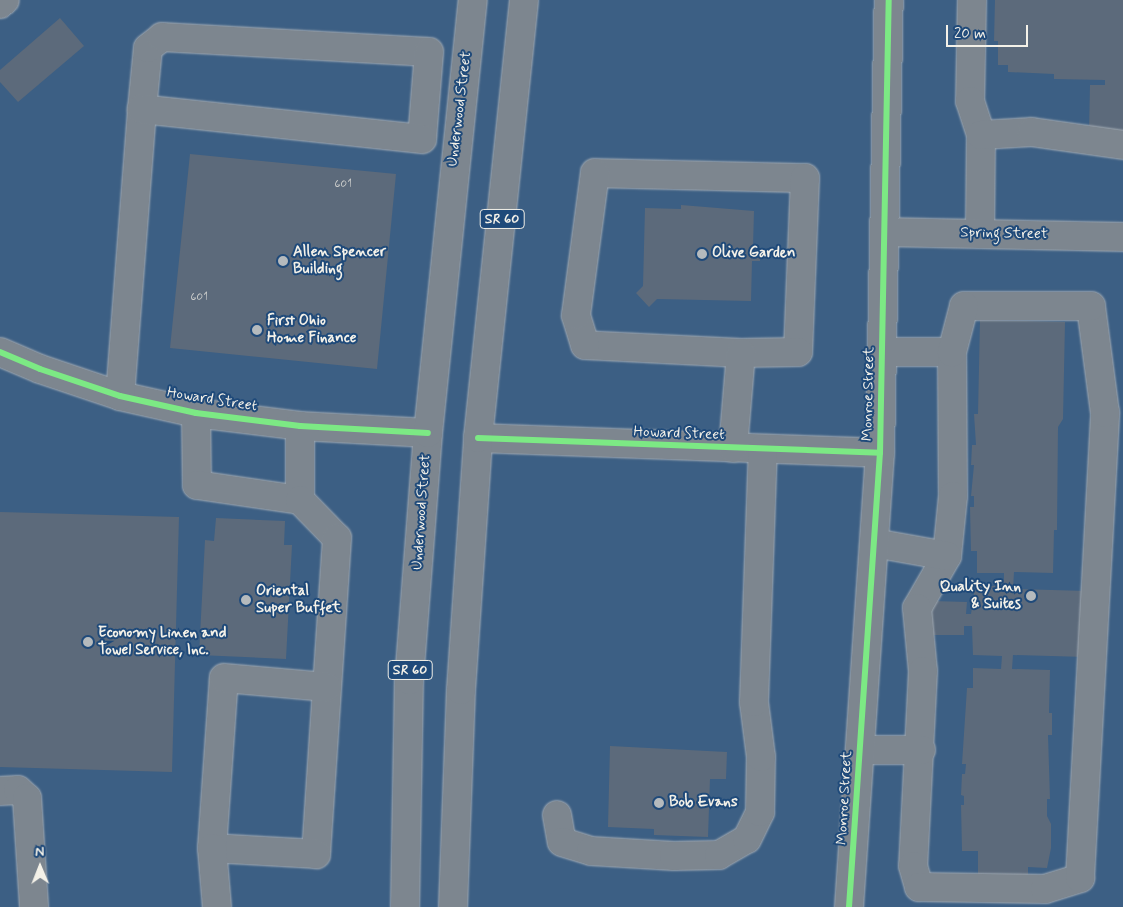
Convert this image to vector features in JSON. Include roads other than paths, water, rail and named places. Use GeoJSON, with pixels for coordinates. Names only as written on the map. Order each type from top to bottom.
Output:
{"type":"FeatureCollection","features":[{"type":"Feature","properties":{"kind":"street"},"geometry":{"type":"LineString","coordinates":[[0,4],[5,0]]}},
{"type":"Feature","properties":{"kind":"street","name":"Underwood Street"},"geometry":{"type":"LineString","coordinates":[[405,907],[409,680],[428,433],[473,0]]}},
{"type":"Feature","properties":{"kind":"street","name":"SR 60"},"geometry":{"type":"LineString","coordinates":[[453,907],[461,690],[478,438],[524,0]]}},
{"type":"Feature","properties":{"kind":"street","name":"Monroe Street"},"geometry":{"type":"LineString","coordinates":[[849,907],[880,453],[889,0]]}},
{"type":"Feature","properties":{"kind":"street"},"geometry":{"type":"LineString","coordinates":[[972,0],[970,101],[981,135],[980,234]]}},
{"type":"Feature","properties":{"kind":"street"},"geometry":{"type":"LineString","coordinates":[[120,396],[142,109],[148,48],[162,37],[429,52],[422,139],[142,109]]}},
{"type":"Feature","properties":{"kind":"street"},"geometry":{"type":"LineString","coordinates":[[981,135],[1032,132],[1123,145]]}},
{"type":"Feature","properties":{"kind":"street"},"geometry":{"type":"LineString","coordinates":[[595,173],[805,178],[798,352],[741,353],[585,345],[576,315],[595,173]]}},
{"type":"Feature","properties":{"kind":"street","name":"Spring Street"},"geometry":{"type":"LineString","coordinates":[[885,232],[1123,237]]}},
{"type":"Feature","properties":{"kind":"street"},"geometry":{"type":"LineString","coordinates":[[964,306],[1091,306],[1105,413],[1080,878],[1046,889],[920,887],[914,866],[921,750],[923,671],[917,608],[947,556],[953,496],[952,352],[964,306]]}},
{"type":"Feature","properties":{"kind":"street","name":"Howard Street"},"geometry":{"type":"LineString","coordinates":[[0,352],[40,370],[120,396],[196,413],[300,426],[428,433]]}},
{"type":"Feature","properties":{"kind":"street"},"geometry":{"type":"LineString","coordinates":[[882,352],[952,352]]}},
{"type":"Feature","properties":{"kind":"street"},"geometry":{"type":"LineString","coordinates":[[733,448],[741,353]]}},
{"type":"Feature","properties":{"kind":"street"},"geometry":{"type":"LineString","coordinates":[[196,413],[197,485],[300,500],[337,538],[316,854],[212,848]]}},
{"type":"Feature","properties":{"kind":"street"},"geometry":{"type":"LineString","coordinates":[[300,426],[300,500]]}},
{"type":"Feature","properties":{"kind":"street","name":"Howard Street"},"geometry":{"type":"LineString","coordinates":[[478,438],[880,453]]}},
{"type":"Feature","properties":{"kind":"street"},"geometry":{"type":"LineString","coordinates":[[557,815],[562,842],[591,851],[674,856],[719,855],[747,839],[760,812],[761,758],[754,702],[763,449]]}},
{"type":"Feature","properties":{"kind":"street"},"geometry":{"type":"LineString","coordinates":[[874,543],[947,556]]}},
{"type":"Feature","properties":{"kind":"street"},"geometry":{"type":"LineString","coordinates":[[217,907],[212,848],[224,678],[327,687]]}},
{"type":"Feature","properties":{"kind":"street"},"geometry":{"type":"LineString","coordinates":[[860,750],[921,750]]}},
{"type":"Feature","properties":{"kind":"street"},"geometry":{"type":"LineString","coordinates":[[0,791],[18,790],[27,798],[34,907]]}},
{"type":"Feature","properties":{"kind":"place","name":"Olive Garden"},"geometry":{"type":"Point","coordinates":[702,254]}},
{"type":"Feature","properties":{"kind":"place","name":"Allen Spencer Building"},"geometry":{"type":"Point","coordinates":[283,261]}},
{"type":"Feature","properties":{"kind":"place","name":"First Ohio Home Finance"},"geometry":{"type":"Point","coordinates":[257,330]}},
{"type":"Feature","properties":{"kind":"place","name":"Quality Inn & Suites"},"geometry":{"type":"Point","coordinates":[1031,596]}},
{"type":"Feature","properties":{"kind":"place","name":"Oriental Super Buffet"},"geometry":{"type":"Point","coordinates":[246,600]}},
{"type":"Feature","properties":{"kind":"place","name":"Economy Linen and Towel Service, Inc."},"geometry":{"type":"Point","coordinates":[88,642]}},
{"type":"Feature","properties":{"kind":"place","name":"Bob Evans"},"geometry":{"type":"Point","coordinates":[659,803]}}]}
